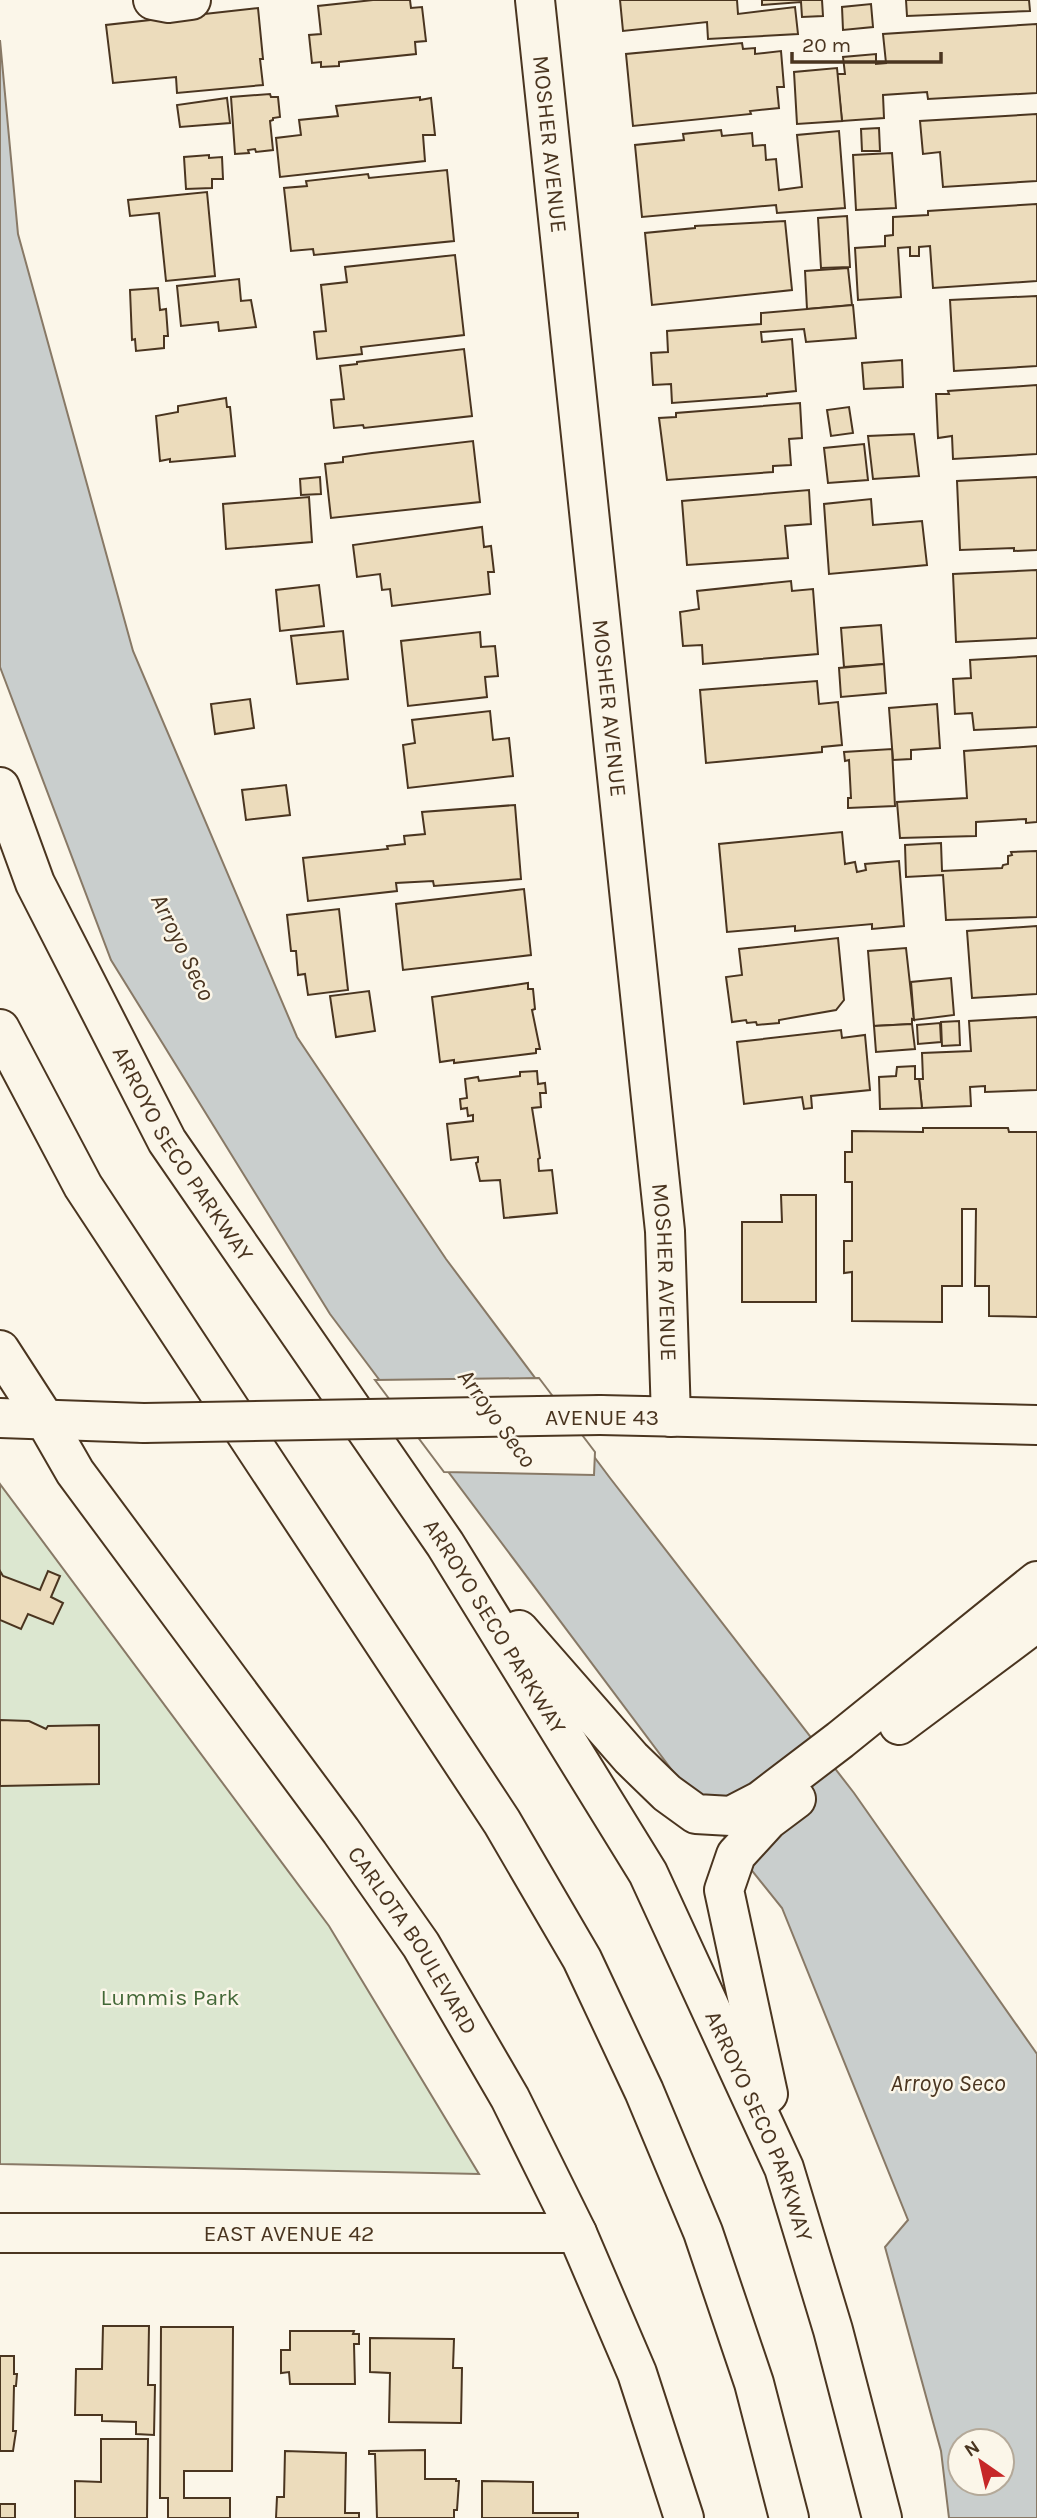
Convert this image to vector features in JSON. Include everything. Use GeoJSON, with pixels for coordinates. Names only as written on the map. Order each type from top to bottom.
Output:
{"type":"FeatureCollection","features":[{"type":"Feature","properties":{"kind":"main road"},"geometry":{"type":"LineString","coordinates":[[153,0],[169,3],[191,0]]}},
{"type":"Feature","properties":{"kind":"main road","name":"MOSHER AVENUE"},"geometry":{"type":"LineString","coordinates":[[535,0],[665,1231],[671,1417]]}},
{"type":"Feature","properties":{"kind":"main road","name":"ARROYO SECO PARKWAY"},"geometry":{"type":"LineString","coordinates":[[0,787],[35,883],[167,1141],[444,1544],[648,1873],[784,2168],[834,2330],[882,2518]]}},
{"type":"Feature","properties":{"kind":"main road"},"geometry":{"type":"LineString","coordinates":[[0,1029],[83,1186]]}},
{"type":"Feature","properties":{"kind":"main road"},"geometry":{"type":"LineString","coordinates":[[0,1076],[83,1186],[502,1822],[582,1959],[643,2091],[703,2232],[754,2384],[789,2518]]}},
{"type":"Feature","properties":{"kind":"main road","name":"CARLOTA BOULEVARD"},"geometry":{"type":"LineString","coordinates":[[0,1350],[75,1472],[341,1831],[421,1945],[510,2098],[578,2233],[637,2373],[684,2518]]}},
{"type":"Feature","properties":{"kind":"main road","name":"AVENUE 43"},"geometry":{"type":"LineString","coordinates":[[0,1418],[144,1423],[600,1415],[1037,1425]]}},
{"type":"Feature","properties":{"kind":"main road"},"geometry":{"type":"LineString","coordinates":[[444,1544],[631,1758],[667,1793],[696,1814],[731,1816],[760,1801],[848,1748],[1037,1622]]}},
{"type":"Feature","properties":{"kind":"main road"},"geometry":{"type":"LineString","coordinates":[[784,2168],[724,1890],[736,1855],[768,1820],[1037,1581]]}},
{"type":"Feature","properties":{"kind":"main road","name":"EAST AVENUE 42"},"geometry":{"type":"LineString","coordinates":[[0,2233],[578,2233]]}},
{"type":"Feature","properties":{"kind":"green space","name":"Lummis Park"},"geometry":{"type":"Polygon","coordinates":[[[0,1484],[329,1926],[479,2174],[0,2164],[0,1484]]]}},
{"type":"Feature","properties":{"kind":"water","name":"Arroyo Seco"},"geometry":{"type":"Polygon","coordinates":[[[0,40],[18,234],[133,651],[297,1037],[446,1259],[610,1478],[854,1793],[1037,2054],[1037,2518],[949,2518],[946,2497],[1016,2497],[1016,2427],[946,2427],[946,2493],[941,2451],[885,2247],[908,2220],[782,1908],[680,1781],[330,1314],[111,960],[0,667],[0,40]]]}},
{"type":"Feature","properties":{"kind":"pier"},"geometry":{"type":"Polygon","coordinates":[[[539,1378],[595,1452],[594,1475],[444,1472],[375,1380],[539,1378]]]}},
{"type":"Feature","properties":{"kind":"building"},"geometry":{"type":"Polygon","coordinates":[[[373,0],[410,0],[411,8],[422,7],[426,41],[415,42],[416,54],[339,62],[339,66],[321,67],[321,62],[312,63],[309,35],[321,34],[318,6],[373,0]]]}},
{"type":"Feature","properties":{"kind":"building"},"geometry":{"type":"Polygon","coordinates":[[[620,0],[737,0],[738,14],[795,7],[798,34],[708,39],[707,22],[623,31],[620,0]]]}},
{"type":"Feature","properties":{"kind":"building"},"geometry":{"type":"Polygon","coordinates":[[[762,0],[822,0],[823,16],[802,17],[801,2],[762,5],[762,0]]]}},
{"type":"Feature","properties":{"kind":"building"},"geometry":{"type":"Polygon","coordinates":[[[906,0],[1029,0],[1030,11],[907,16],[906,0]]]}},
{"type":"Feature","properties":{"kind":"building"},"geometry":{"type":"Polygon","coordinates":[[[871,4],[873,27],[843,30],[842,7],[871,4]]]}},
{"type":"Feature","properties":{"kind":"building"},"geometry":{"type":"Polygon","coordinates":[[[258,8],[263,85],[177,93],[176,77],[113,83],[106,25],[258,8]]]}},
{"type":"Feature","properties":{"kind":"building"},"geometry":{"type":"Polygon","coordinates":[[[1037,24],[1037,93],[928,99],[927,92],[883,95],[884,118],[842,121],[837,74],[845,74],[843,57],[876,54],[876,64],[886,63],[883,34],[1037,24]]]}},
{"type":"Feature","properties":{"kind":"building"},"geometry":{"type":"Polygon","coordinates":[[[742,43],[743,49],[755,48],[755,54],[781,51],[784,87],[777,87],[779,108],[750,111],[751,114],[633,126],[626,54],[742,43]]]}},
{"type":"Feature","properties":{"kind":"building"},"geometry":{"type":"Polygon","coordinates":[[[837,68],[842,121],[797,124],[794,72],[837,68]]]}},
{"type":"Feature","properties":{"kind":"building"},"geometry":{"type":"Polygon","coordinates":[[[270,94],[271,97],[278,97],[280,117],[270,121],[273,150],[256,152],[255,149],[248,150],[249,153],[235,154],[231,97],[270,94]]]}},
{"type":"Feature","properties":{"kind":"building"},"geometry":{"type":"Polygon","coordinates":[[[420,97],[420,100],[431,98],[435,135],[423,135],[425,161],[280,177],[276,138],[301,135],[299,120],[338,116],[336,106],[420,97]]]}},
{"type":"Feature","properties":{"kind":"building"},"geometry":{"type":"Polygon","coordinates":[[[227,98],[230,123],[180,127],[177,105],[227,98]]]}},
{"type":"Feature","properties":{"kind":"building"},"geometry":{"type":"Polygon","coordinates":[[[1037,114],[1037,181],[943,187],[940,152],[923,154],[920,121],[1037,114]]]}},
{"type":"Feature","properties":{"kind":"building"},"geometry":{"type":"Polygon","coordinates":[[[879,128],[880,151],[862,151],[861,129],[879,128]]]}},
{"type":"Feature","properties":{"kind":"building"},"geometry":{"type":"Polygon","coordinates":[[[721,130],[722,136],[752,133],[753,146],[765,145],[766,160],[776,159],[779,190],[802,187],[797,135],[839,131],[845,208],[777,213],[776,205],[642,217],[635,145],[684,140],[683,134],[721,130]]]}},
{"type":"Feature","properties":{"kind":"building"},"geometry":{"type":"Polygon","coordinates":[[[892,153],[896,208],[856,210],[853,155],[892,153]]]}},
{"type":"Feature","properties":{"kind":"building"},"geometry":{"type":"Polygon","coordinates":[[[209,155],[209,158],[222,157],[223,179],[212,179],[212,188],[186,189],[184,157],[209,155]]]}},
{"type":"Feature","properties":{"kind":"building"},"geometry":{"type":"Polygon","coordinates":[[[447,170],[454,241],[314,255],[313,249],[291,251],[284,188],[307,186],[306,181],[368,174],[369,178],[447,170]]]}},
{"type":"Feature","properties":{"kind":"building"},"geometry":{"type":"Polygon","coordinates":[[[207,192],[215,276],[166,281],[159,213],[130,216],[128,200],[207,192]]]}},
{"type":"Feature","properties":{"kind":"building"},"geometry":{"type":"Polygon","coordinates":[[[1037,204],[1037,281],[933,288],[930,246],[919,247],[919,256],[910,256],[910,247],[898,248],[901,297],[858,300],[855,248],[885,246],[885,236],[893,235],[893,217],[928,215],[928,211],[1037,204]]]}},
{"type":"Feature","properties":{"kind":"building"},"geometry":{"type":"Polygon","coordinates":[[[847,216],[850,267],[821,268],[818,218],[847,216]]]}},
{"type":"Feature","properties":{"kind":"building"},"geometry":{"type":"Polygon","coordinates":[[[785,221],[792,290],[652,305],[645,233],[695,226],[785,221]]]}},
{"type":"Feature","properties":{"kind":"building"},"geometry":{"type":"Polygon","coordinates":[[[455,255],[464,335],[361,347],[362,354],[317,359],[314,332],[326,331],[321,285],[347,282],[345,267],[455,255]]]}},
{"type":"Feature","properties":{"kind":"building"},"geometry":{"type":"Polygon","coordinates":[[[848,268],[852,305],[807,309],[805,271],[848,268]]]}},
{"type":"Feature","properties":{"kind":"building"},"geometry":{"type":"Polygon","coordinates":[[[239,279],[241,301],[251,300],[256,327],[219,331],[218,322],[181,326],[177,286],[239,279]]]}},
{"type":"Feature","properties":{"kind":"building"},"geometry":{"type":"Polygon","coordinates":[[[158,288],[160,310],[166,309],[168,336],[164,336],[164,348],[136,351],[135,339],[132,340],[130,290],[158,288]]]}},
{"type":"Feature","properties":{"kind":"building"},"geometry":{"type":"Polygon","coordinates":[[[1037,296],[1037,366],[954,371],[950,300],[1037,296]]]}},
{"type":"Feature","properties":{"kind":"building"},"geometry":{"type":"Polygon","coordinates":[[[853,305],[856,338],[806,342],[804,329],[761,332],[762,342],[792,339],[796,391],[767,396],[672,403],[671,384],[653,385],[651,353],[668,352],[667,331],[761,324],[761,313],[853,305]]]}},
{"type":"Feature","properties":{"kind":"building"},"geometry":{"type":"Polygon","coordinates":[[[464,349],[472,416],[364,428],[363,425],[334,428],[331,400],[344,399],[340,366],[464,349]]]}},
{"type":"Feature","properties":{"kind":"building"},"geometry":{"type":"Polygon","coordinates":[[[902,360],[903,387],[864,389],[862,363],[902,360]]]}},
{"type":"Feature","properties":{"kind":"building"},"geometry":{"type":"Polygon","coordinates":[[[1037,385],[1037,454],[953,459],[952,436],[938,438],[936,394],[1037,385]]]}},
{"type":"Feature","properties":{"kind":"building"},"geometry":{"type":"Polygon","coordinates":[[[226,398],[227,407],[230,407],[235,456],[160,461],[156,416],[178,412],[178,406],[226,398]]]}},
{"type":"Feature","properties":{"kind":"building"},"geometry":{"type":"Polygon","coordinates":[[[800,403],[802,438],[789,439],[791,465],[773,466],[773,472],[667,480],[659,418],[676,417],[676,413],[800,403]]]}},
{"type":"Feature","properties":{"kind":"building"},"geometry":{"type":"Polygon","coordinates":[[[849,407],[853,433],[831,436],[827,410],[849,407]]]}},
{"type":"Feature","properties":{"kind":"building"},"geometry":{"type":"Polygon","coordinates":[[[914,434],[919,476],[873,479],[868,436],[914,434]]]}},
{"type":"Feature","properties":{"kind":"building"},"geometry":{"type":"Polygon","coordinates":[[[473,441],[480,502],[331,518],[325,464],[343,462],[343,457],[473,441]]]}},
{"type":"Feature","properties":{"kind":"building"},"geometry":{"type":"Polygon","coordinates":[[[864,444],[868,480],[828,483],[824,448],[864,444]]]}},
{"type":"Feature","properties":{"kind":"building"},"geometry":{"type":"Polygon","coordinates":[[[320,477],[321,494],[301,495],[300,479],[320,477]]]}},
{"type":"Feature","properties":{"kind":"building"},"geometry":{"type":"Polygon","coordinates":[[[1037,477],[1037,550],[960,550],[957,481],[1037,477]]]}},
{"type":"Feature","properties":{"kind":"building"},"geometry":{"type":"Polygon","coordinates":[[[809,490],[811,524],[785,526],[788,558],[687,565],[682,501],[809,490]]]}},
{"type":"Feature","properties":{"kind":"building"},"geometry":{"type":"Polygon","coordinates":[[[309,497],[312,542],[226,549],[223,504],[309,497]]]}},
{"type":"Feature","properties":{"kind":"building"},"geometry":{"type":"Polygon","coordinates":[[[871,499],[873,525],[922,521],[927,565],[829,574],[824,504],[871,499]]]}},
{"type":"Feature","properties":{"kind":"building"},"geometry":{"type":"Polygon","coordinates":[[[482,527],[484,547],[491,546],[494,572],[488,572],[490,594],[392,606],[390,589],[382,590],[380,574],[357,577],[353,545],[482,527]]]}},
{"type":"Feature","properties":{"kind":"building"},"geometry":{"type":"Polygon","coordinates":[[[1037,570],[1037,638],[956,642],[953,574],[1037,570]]]}},
{"type":"Feature","properties":{"kind":"building"},"geometry":{"type":"Polygon","coordinates":[[[791,581],[792,591],[813,589],[818,654],[703,664],[702,645],[683,646],[680,612],[699,609],[697,591],[791,581]]]}},
{"type":"Feature","properties":{"kind":"building"},"geometry":{"type":"Polygon","coordinates":[[[319,585],[324,626],[280,631],[276,590],[319,585]]]}},
{"type":"Feature","properties":{"kind":"building"},"geometry":{"type":"Polygon","coordinates":[[[881,625],[884,664],[844,667],[841,628],[881,625]]]}},
{"type":"Feature","properties":{"kind":"building"},"geometry":{"type":"Polygon","coordinates":[[[343,631],[348,679],[297,684],[291,636],[343,631]]]}},
{"type":"Feature","properties":{"kind":"building"},"geometry":{"type":"Polygon","coordinates":[[[480,632],[481,647],[495,646],[498,676],[485,677],[487,697],[408,706],[401,641],[480,632]]]}},
{"type":"Feature","properties":{"kind":"building"},"geometry":{"type":"Polygon","coordinates":[[[1037,656],[1037,727],[974,730],[972,713],[955,714],[953,679],[971,678],[970,660],[1037,656]]]}},
{"type":"Feature","properties":{"kind":"building"},"geometry":{"type":"Polygon","coordinates":[[[884,664],[886,693],[841,697],[839,668],[884,664]]]}},
{"type":"Feature","properties":{"kind":"building"},"geometry":{"type":"Polygon","coordinates":[[[817,681],[819,704],[838,702],[842,745],[822,747],[822,752],[706,763],[700,690],[817,681]]]}},
{"type":"Feature","properties":{"kind":"building"},"geometry":{"type":"Polygon","coordinates":[[[250,699],[254,728],[215,734],[211,704],[250,699]]]}},
{"type":"Feature","properties":{"kind":"building"},"geometry":{"type":"Polygon","coordinates":[[[937,704],[940,748],[911,750],[911,759],[893,760],[889,708],[937,704]]]}},
{"type":"Feature","properties":{"kind":"building"},"geometry":{"type":"Polygon","coordinates":[[[490,711],[493,740],[509,738],[513,776],[408,788],[403,745],[415,743],[412,720],[490,711]]]}},
{"type":"Feature","properties":{"kind":"building"},"geometry":{"type":"Polygon","coordinates":[[[1037,746],[1037,822],[1026,823],[1026,819],[976,822],[976,836],[900,838],[897,802],[967,798],[964,751],[1037,746]]]}},
{"type":"Feature","properties":{"kind":"building"},"geometry":{"type":"Polygon","coordinates":[[[892,749],[895,806],[848,808],[848,798],[851,798],[849,760],[845,761],[844,752],[892,749]]]}},
{"type":"Feature","properties":{"kind":"building"},"geometry":{"type":"Polygon","coordinates":[[[286,785],[290,815],[246,820],[242,790],[286,785]]]}},
{"type":"Feature","properties":{"kind":"building"},"geometry":{"type":"Polygon","coordinates":[[[515,805],[521,879],[434,886],[433,881],[396,883],[397,891],[308,901],[303,858],[388,849],[387,846],[405,844],[404,836],[425,834],[422,812],[515,805]]]}},
{"type":"Feature","properties":{"kind":"building"},"geometry":{"type":"Polygon","coordinates":[[[842,832],[845,864],[855,862],[857,872],[866,870],[865,864],[899,861],[904,926],[872,929],[872,924],[795,931],[795,926],[727,932],[719,844],[842,832]]]}},
{"type":"Feature","properties":{"kind":"building"},"geometry":{"type":"Polygon","coordinates":[[[941,843],[942,871],[1002,868],[1008,864],[1011,852],[1037,851],[1037,917],[946,920],[943,875],[906,877],[905,845],[941,843]]]}},
{"type":"Feature","properties":{"kind":"building"},"geometry":{"type":"Polygon","coordinates":[[[524,889],[531,955],[403,970],[396,904],[524,889]]]}},
{"type":"Feature","properties":{"kind":"building"},"geometry":{"type":"Polygon","coordinates":[[[339,909],[348,990],[308,995],[305,974],[298,975],[296,951],[291,951],[287,915],[339,909]]]}},
{"type":"Feature","properties":{"kind":"building"},"geometry":{"type":"Polygon","coordinates":[[[1037,926],[1037,994],[972,998],[967,931],[1037,926]]]}},
{"type":"Feature","properties":{"kind":"building"},"geometry":{"type":"Polygon","coordinates":[[[838,938],[844,1000],[836,1010],[779,1020],[779,1023],[757,1025],[756,1022],[747,1023],[746,1020],[732,1022],[726,977],[742,975],[739,949],[838,938]]]}},
{"type":"Feature","properties":{"kind":"building"},"geometry":{"type":"Polygon","coordinates":[[[906,948],[914,1020],[912,1019],[912,1024],[874,1026],[868,951],[906,948]]]}},
{"type":"Feature","properties":{"kind":"building"},"geometry":{"type":"Polygon","coordinates":[[[951,978],[954,1015],[914,1020],[911,982],[951,978]]]}},
{"type":"Feature","properties":{"kind":"building"},"geometry":{"type":"Polygon","coordinates":[[[528,983],[528,989],[533,989],[535,1009],[532,1010],[540,1049],[536,1049],[536,1053],[454,1063],[454,1060],[440,1062],[432,997],[528,983]]]}},
{"type":"Feature","properties":{"kind":"building"},"geometry":{"type":"Polygon","coordinates":[[[369,991],[375,1031],[336,1037],[330,996],[369,991]]]}},
{"type":"Feature","properties":{"kind":"building"},"geometry":{"type":"Polygon","coordinates":[[[1037,1017],[1037,1090],[985,1092],[985,1086],[970,1087],[971,1106],[922,1108],[919,1079],[923,1079],[922,1053],[971,1051],[969,1021],[1037,1017]]]}},
{"type":"Feature","properties":{"kind":"building"},"geometry":{"type":"Polygon","coordinates":[[[959,1021],[960,1045],[942,1046],[941,1022],[959,1021]]]}},
{"type":"Feature","properties":{"kind":"building"},"geometry":{"type":"Polygon","coordinates":[[[940,1023],[941,1042],[918,1044],[917,1025],[940,1023]]]}},
{"type":"Feature","properties":{"kind":"building"},"geometry":{"type":"Polygon","coordinates":[[[912,1024],[915,1049],[876,1052],[874,1026],[912,1024]]]}},
{"type":"Feature","properties":{"kind":"building"},"geometry":{"type":"Polygon","coordinates":[[[841,1030],[842,1038],[865,1035],[870,1090],[811,1096],[812,1108],[804,1109],[802,1097],[744,1104],[737,1042],[841,1030]]]}},
{"type":"Feature","properties":{"kind":"building"},"geometry":{"type":"Polygon","coordinates":[[[915,1066],[915,1079],[919,1079],[922,1108],[880,1109],[879,1077],[896,1076],[897,1067],[915,1066]]]}},
{"type":"Feature","properties":{"kind":"building"},"geometry":{"type":"Polygon","coordinates":[[[537,1071],[538,1084],[545,1083],[546,1093],[540,1093],[541,1107],[532,1108],[540,1158],[539,1171],[552,1170],[557,1213],[504,1218],[500,1180],[480,1181],[476,1163],[478,1157],[451,1160],[447,1124],[473,1121],[473,1115],[468,1116],[467,1108],[461,1109],[460,1099],[467,1098],[465,1079],[478,1077],[479,1081],[537,1071]]]}},
{"type":"Feature","properties":{"kind":"building"},"geometry":{"type":"Polygon","coordinates":[[[923,1128],[1008,1128],[1009,1132],[1037,1132],[1037,1317],[989,1316],[989,1286],[975,1286],[976,1209],[962,1209],[962,1286],[942,1286],[942,1322],[852,1321],[852,1272],[844,1273],[844,1241],[852,1241],[852,1182],[845,1182],[845,1152],[852,1152],[852,1131],[923,1132],[923,1128]]]}},
{"type":"Feature","properties":{"kind":"building"},"geometry":{"type":"Polygon","coordinates":[[[781,1195],[816,1195],[816,1302],[742,1302],[742,1222],[782,1222],[781,1195]]]}},
{"type":"Feature","properties":{"kind":"building"},"geometry":{"type":"Polygon","coordinates":[[[0,1571],[3,1576],[40,1590],[48,1571],[60,1576],[51,1597],[63,1603],[53,1624],[28,1614],[21,1629],[0,1620],[0,1571]]]}},
{"type":"Feature","properties":{"kind":"building"},"geometry":{"type":"Polygon","coordinates":[[[0,1720],[29,1721],[46,1729],[48,1726],[99,1725],[99,1784],[0,1786],[0,1720]]]}},
{"type":"Feature","properties":{"kind":"building"},"geometry":{"type":"Polygon","coordinates":[[[103,2326],[149,2326],[148,2385],[155,2385],[154,2435],[136,2434],[136,2422],[102,2421],[102,2415],[75,2415],[76,2369],[102,2369],[103,2326]]]}},
{"type":"Feature","properties":{"kind":"building"},"geometry":{"type":"Polygon","coordinates":[[[161,2327],[233,2327],[232,2471],[184,2471],[184,2498],[230,2498],[230,2518],[168,2518],[168,2498],[160,2498],[161,2327]]]}},
{"type":"Feature","properties":{"kind":"building"},"geometry":{"type":"Polygon","coordinates":[[[290,2331],[354,2331],[353,2334],[359,2334],[359,2344],[354,2344],[355,2384],[290,2384],[289,2372],[281,2373],[281,2350],[290,2350],[290,2331]]]}},
{"type":"Feature","properties":{"kind":"building"},"geometry":{"type":"Polygon","coordinates":[[[370,2338],[454,2339],[453,2368],[462,2368],[461,2423],[389,2422],[390,2373],[370,2372],[370,2338]]]}},
{"type":"Feature","properties":{"kind":"building"},"geometry":{"type":"Polygon","coordinates":[[[0,2356],[14,2356],[14,2374],[17,2374],[14,2386],[13,2431],[16,2431],[13,2451],[0,2451],[0,2356]]]}},
{"type":"Feature","properties":{"kind":"building"},"geometry":{"type":"Polygon","coordinates":[[[101,2439],[148,2439],[147,2518],[75,2518],[75,2481],[101,2482],[101,2439]]]}},
{"type":"Feature","properties":{"kind":"building"},"geometry":{"type":"Polygon","coordinates":[[[425,2450],[425,2479],[459,2481],[454,2518],[377,2518],[375,2454],[369,2454],[369,2451],[425,2450]]]}},
{"type":"Feature","properties":{"kind":"building"},"geometry":{"type":"Polygon","coordinates":[[[285,2451],[346,2453],[345,2513],[359,2513],[359,2518],[276,2518],[277,2497],[284,2497],[285,2451]]]}},
{"type":"Feature","properties":{"kind":"building"},"geometry":{"type":"Polygon","coordinates":[[[482,2481],[533,2482],[533,2513],[578,2513],[578,2518],[482,2518],[482,2481]]]}},
{"type":"Feature","properties":{"kind":"building"},"geometry":{"type":"Polygon","coordinates":[[[0,2504],[15,2504],[15,2518],[0,2518],[0,2504]]]}}]}
